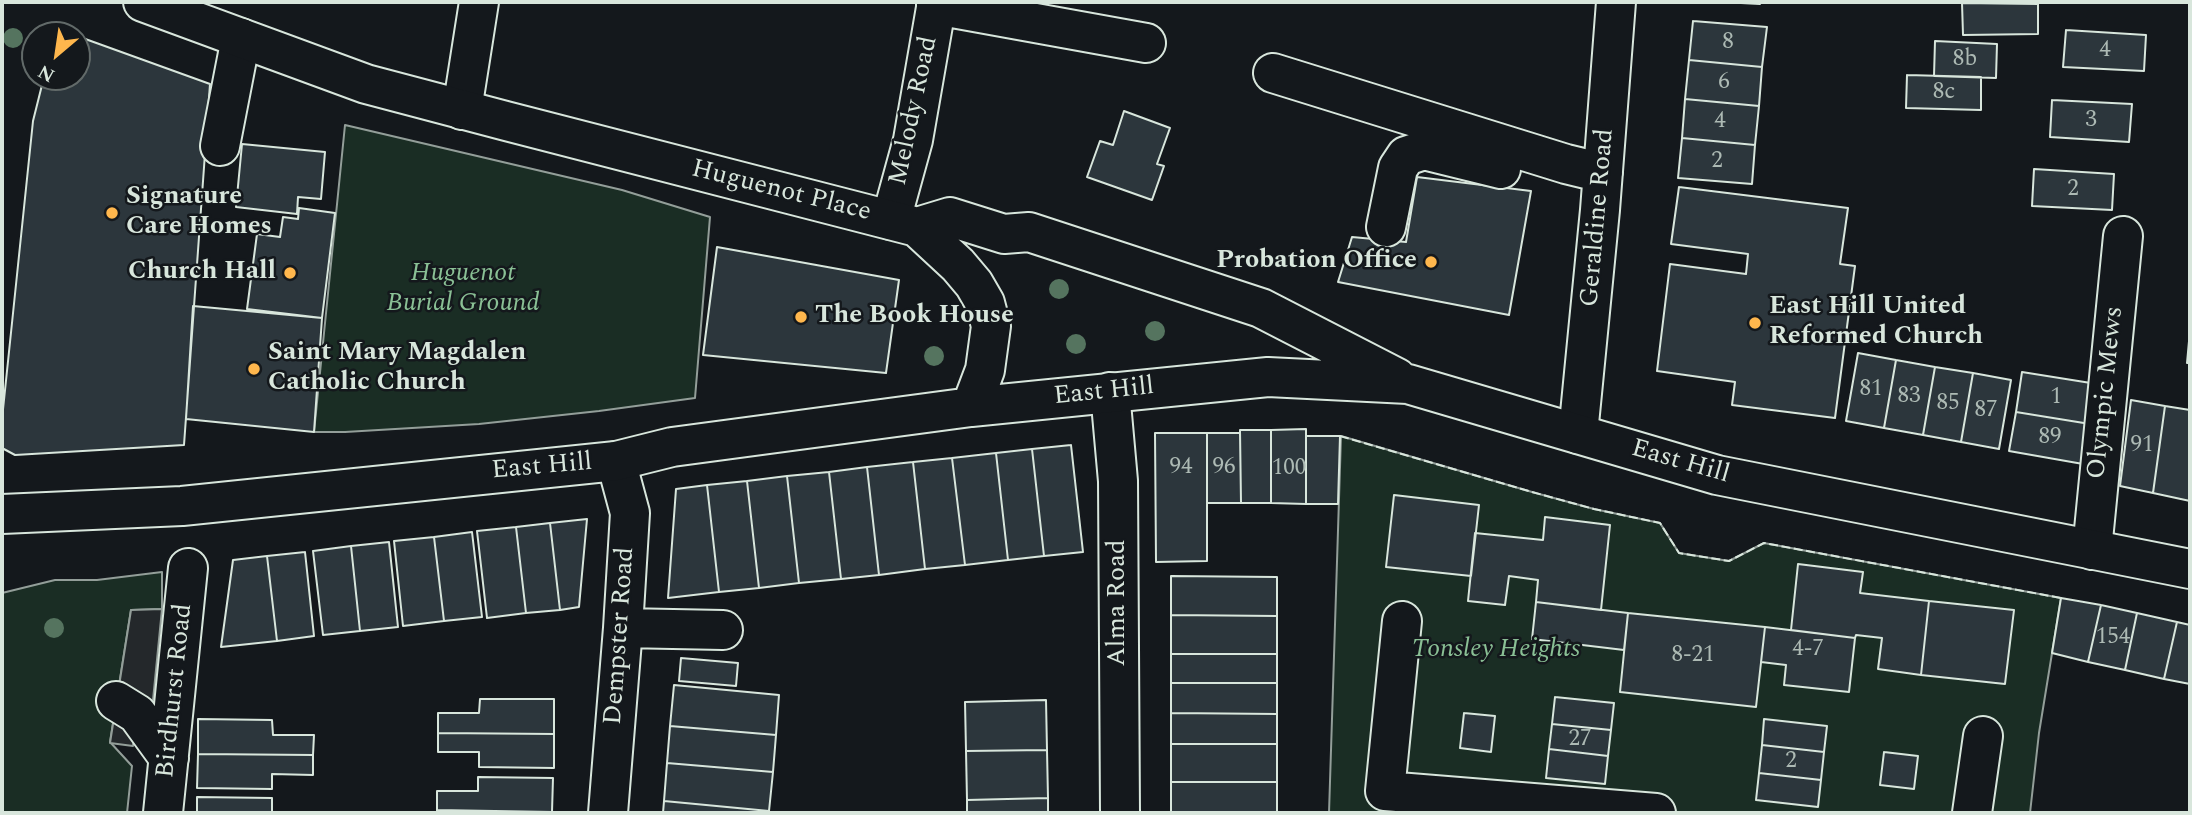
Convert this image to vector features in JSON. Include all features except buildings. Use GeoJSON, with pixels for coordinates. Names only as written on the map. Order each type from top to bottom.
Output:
{"type":"FeatureCollection","features":[{"type":"Feature","properties":{"kind":"main road","name":"Huguenot Place"},"geometry":{"type":"LineString","coordinates":[[144,2],[366,84],[904,223]]}},
{"type":"Feature","properties":{"kind":"main road"},"geometry":{"type":"LineString","coordinates":[[462,110],[479,2]]}},
{"type":"Feature","properties":{"kind":"main road","name":"Geraldine Road"},"geometry":{"type":"LineString","coordinates":[[1578,434],[1616,2]]}},
{"type":"Feature","properties":{"kind":"main road"},"geometry":{"type":"LineString","coordinates":[[936,4],[1146,43]]}},
{"type":"Feature","properties":{"kind":"main road","name":"Melody Road"},"geometry":{"type":"LineString","coordinates":[[904,223],[913,140],[936,4]]}},
{"type":"Feature","properties":{"kind":"main road"},"geometry":{"type":"LineString","coordinates":[[219,146],[241,38]]}},
{"type":"Feature","properties":{"kind":"main road"},"geometry":{"type":"LineString","coordinates":[[1273,73],[1566,164],[1602,184]]}},
{"type":"Feature","properties":{"kind":"main road"},"geometry":{"type":"LineString","coordinates":[[1386,227],[1398,168],[1406,156],[1424,150],[1602,184]]}},
{"type":"Feature","properties":{"kind":"main road"},"geometry":{"type":"LineString","coordinates":[[904,223],[950,216],[1004,234],[1029,232],[1261,308],[1408,384]]}},
{"type":"Feature","properties":{"kind":"main road"},"geometry":{"type":"LineString","coordinates":[[904,223],[958,265],[985,303],[991,326],[985,370],[971,407]]}},
{"type":"Feature","properties":{"kind":"main road","name":"Olympic Mews"},"geometry":{"type":"LineString","coordinates":[[2092,550],[2123,236]]}},
{"type":"Feature","properties":{"kind":"main road","name":"East Hill"},"geometry":{"type":"LineString","coordinates":[[2,514],[182,506],[615,461],[672,447],[971,407],[1268,377],[1408,384],[1717,475],[2190,569]]}},
{"type":"Feature","properties":{"kind":"main road","name":"Alma Road"},"geometry":{"type":"LineString","coordinates":[[1111,392],[1118,481],[1120,813]]}},
{"type":"Feature","properties":{"kind":"main road","name":"Dempster Road"},"geometry":{"type":"LineString","coordinates":[[608,813],[630,509],[615,461]]}},
{"type":"Feature","properties":{"kind":"main road","name":"Birdhurst Road"},"geometry":{"type":"LineString","coordinates":[[163,813],[188,568]]}},
{"type":"Feature","properties":{"kind":"main road"},"geometry":{"type":"LineString","coordinates":[[1402,621],[1385,791],[1652,813]]}},
{"type":"Feature","properties":{"kind":"main road"},"geometry":{"type":"LineString","coordinates":[[623,628],[723,630]]}},
{"type":"Feature","properties":{"kind":"main road"},"geometry":{"type":"LineString","coordinates":[[116,701],[137,714],[169,758]]}},
{"type":"Feature","properties":{"kind":"main road"},"geometry":{"type":"LineString","coordinates":[[1972,813],[1983,736]]}},
{"type":"Feature","properties":{"kind":"green space","name":"Huguenot Burial Ground"},"geometry":{"type":"Polygon","coordinates":[[[345,125],[622,190],[710,217],[695,398],[479,424],[314,432],[345,125]]]}},
{"type":"Feature","properties":{"kind":"green space","name":"Tonsley Heights"},"geometry":{"type":"Polygon","coordinates":[[[1341,436],[1594,509],[1660,523],[1679,553],[1729,561],[1764,543],[2061,598],[2039,733],[2030,813],[1329,813],[1341,436]]]}},
{"type":"Feature","properties":{"kind":"green space"},"geometry":{"type":"Polygon","coordinates":[[[162,572],[162,609],[131,610],[110,742],[132,766],[127,813],[2,813],[2,593],[55,580],[97,580],[162,572]]]}},
{"type":"Feature","properties":{"kind":"shaded area"},"geometry":{"type":"Polygon","coordinates":[[[162,609],[153,700],[137,714],[133,746],[110,743],[131,610],[162,609]]]}},
{"type":"Feature","properties":{"kind":"fence"},"geometry":{"type":"LineString","coordinates":[[1340,436],[1594,509],[1660,523],[1679,553],[1729,561],[1764,543],[2061,598]]}},
{"type":"Feature","properties":{"kind":"place","name":"Signature Care Homes"},"geometry":{"type":"Point","coordinates":[112,213]}},
{"type":"Feature","properties":{"kind":"place","name":"Probation Office"},"geometry":{"type":"Point","coordinates":[1431,262]}},
{"type":"Feature","properties":{"kind":"place","name":"Church Hall"},"geometry":{"type":"Point","coordinates":[290,273]}},
{"type":"Feature","properties":{"kind":"place","name":"The Book House"},"geometry":{"type":"Point","coordinates":[801,317]}},
{"type":"Feature","properties":{"kind":"place","name":"East Hill United Reformed Church"},"geometry":{"type":"Point","coordinates":[1755,323]}},
{"type":"Feature","properties":{"kind":"place","name":"Saint Mary Magdalen Catholic Church"},"geometry":{"type":"Point","coordinates":[254,369]}}]}
